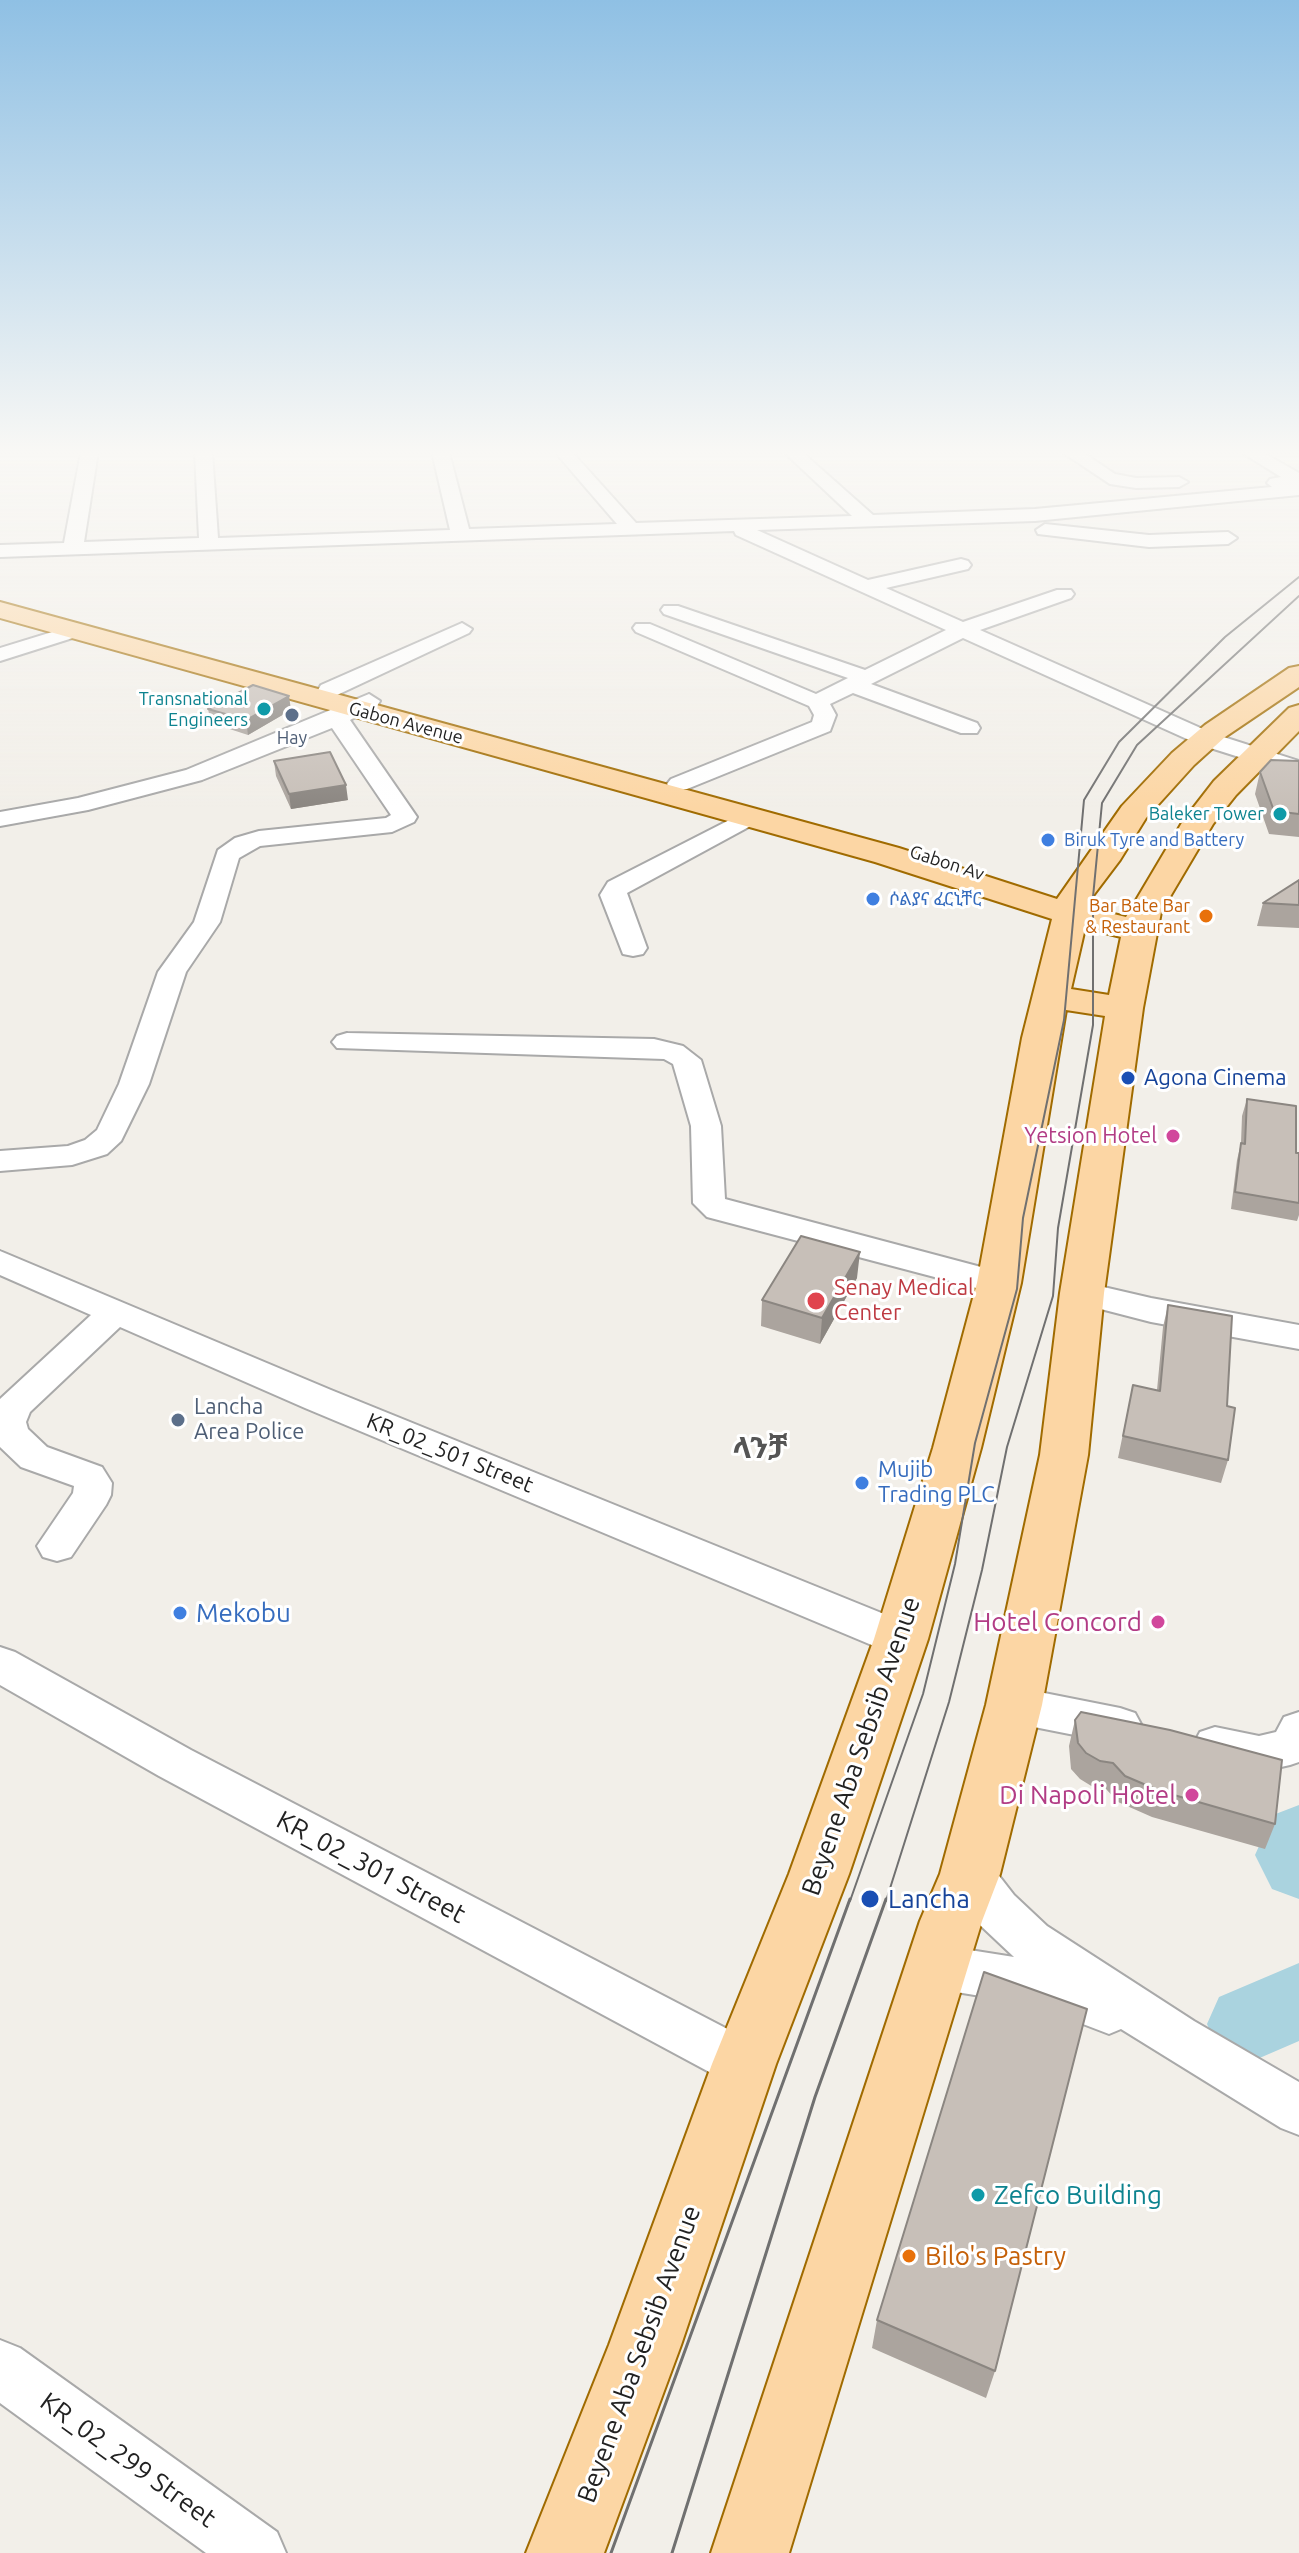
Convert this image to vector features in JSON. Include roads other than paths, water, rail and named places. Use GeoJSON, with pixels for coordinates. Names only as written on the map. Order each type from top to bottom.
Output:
{"type":"FeatureCollection","features":[{"type":"Feature","properties":{"kind":"main road","name":"Gabon Avenue"},"geometry":{"type":"LineString","coordinates":[[0,602],[348,705],[679,784],[811,836]]}},
{"type":"Feature","properties":{"kind":"main road","name":"Gabon Avenue"},"geometry":{"type":"LineString","coordinates":[[0,610],[750,811]]}},
{"type":"Feature","properties":{"kind":"main road"},"geometry":{"type":"LineString","coordinates":[[1210,735],[1208,721],[1215,708],[1299,652]]}},
{"type":"Feature","properties":{"kind":"main road"},"geometry":{"type":"LineString","coordinates":[[1143,922],[1073,905],[1133,813],[1210,735],[1299,674]]}},
{"type":"Feature","properties":{"kind":"main road"},"geometry":{"type":"LineString","coordinates":[[750,2553],[970,1874],[1014,1705],[1064,1455],[1082,1293],[1125,1008],[1143,922],[1199,821],[1299,714]]}},
{"type":"Feature","properties":{"kind":"main road","name":"Gabon Av"},"geometry":{"type":"LineString","coordinates":[[750,811],[1032,890],[1073,905]]}},
{"type":"Feature","properties":{"kind":"main road","name":"Gabon Av"},"geometry":{"type":"LineString","coordinates":[[811,836],[1073,905]]}},
{"type":"Feature","properties":{"kind":"main road","name":"Beyene Aba Sebsib Avenue"},"geometry":{"type":"LineString","coordinates":[[565,2553],[645,2345],[744,2064],[824,1861],[901,1639],[957,1448],[999,1283],[1041,1038],[1073,905]]}},
{"type":"Feature","properties":{"kind":"main road"},"geometry":{"type":"LineString","coordinates":[[1053,997],[1125,1008]]}},
{"type":"Feature","properties":{"kind":"street"},"geometry":{"type":"LineString","coordinates":[[835,571],[1210,735],[1277,740],[1299,769]]}},
{"type":"Feature","properties":{"kind":"street"},"geometry":{"type":"LineString","coordinates":[[868,586],[934,571]]}},
{"type":"Feature","properties":{"kind":"street"},"geometry":{"type":"LineString","coordinates":[[817,702],[966,628],[1064,594]]}},
{"type":"Feature","properties":{"kind":"street"},"geometry":{"type":"LineString","coordinates":[[671,610],[861,681],[969,728]]}},
{"type":"Feature","properties":{"kind":"street"},"geometry":{"type":"LineString","coordinates":[[643,628],[817,702],[825,715],[822,726],[679,784]]}},
{"type":"Feature","properties":{"kind":"street"},"geometry":{"type":"LineString","coordinates":[[0,819],[79,805],[194,775],[348,705],[462,629]]}},
{"type":"Feature","properties":{"kind":"street"},"geometry":{"type":"LineString","coordinates":[[0,655],[75,631]]}},
{"type":"Feature","properties":{"kind":"street"},"geometry":{"type":"LineString","coordinates":[[0,1161],[72,1155],[96,1147],[110,1134],[134,1084],[172,972],[207,922],[227,855],[244,843],[259,839],[392,825],[405,817],[348,705]]}},
{"type":"Feature","properties":{"kind":"street"},"geometry":{"type":"LineString","coordinates":[[633,948],[613,895],[617,888],[750,811]]}},
{"type":"Feature","properties":{"kind":"street"},"geometry":{"type":"LineString","coordinates":[[347,1042],[654,1048],[673,1052],[686,1060],[706,1126],[709,1203],[719,1210],[999,1283]]}},
{"type":"Feature","properties":{"kind":"street","name":"KR_02_501 Street"},"geometry":{"type":"LineString","coordinates":[[0,1262],[318,1399],[901,1639]]}},
{"type":"Feature","properties":{"kind":"street"},"geometry":{"type":"LineString","coordinates":[[1082,1293],[1151,1310],[1299,1337]]}},
{"type":"Feature","properties":{"kind":"street"},"geometry":{"type":"LineString","coordinates":[[57,1546],[92,1495],[93,1483],[89,1477],[34,1457],[10,1434],[8,1422],[14,1406],[116,1311]]}},
{"type":"Feature","properties":{"kind":"street","name":"KR_02_301 Street"},"geometry":{"type":"LineString","coordinates":[[0,1664],[175,1763],[744,2064]]}},
{"type":"Feature","properties":{"kind":"street"},"geometry":{"type":"LineString","coordinates":[[1014,1705],[1259,1754],[1290,1747],[1299,1730]]}},
{"type":"Feature","properties":{"kind":"street"},"geometry":{"type":"LineString","coordinates":[[970,1874],[997,1910],[1030,1941],[1176,2038],[1299,2110]]}},
{"type":"Feature","properties":{"kind":"street"},"geometry":{"type":"LineString","coordinates":[[938,1967],[1005,1977],[1062,1993],[1176,2038]]}},
{"type":"Feature","properties":{"kind":"street","name":"KR_02_299 Street"},"geometry":{"type":"LineString","coordinates":[[0,2368],[256,2553]]}},
{"type":"Feature","properties":{"kind":"waterway"},"geometry":{"type":"LineString","coordinates":[[1299,1838],[1293,1855],[1299,1865]]}},
{"type":"Feature","properties":{"kind":"waterway"},"geometry":{"type":"LineString","coordinates":[[1248,2024],[1299,2001]]}},
{"type":"Feature","properties":{"kind":"tram line"},"geometry":{"type":"LineString","coordinates":[[850,1901],[923,1694],[955,1564],[975,1443],[1017,1289],[1023,1218],[1064,1020],[1084,800],[1119,742],[1225,637],[1299,577]]}},
{"type":"Feature","properties":{"kind":"tram line"},"geometry":{"type":"LineString","coordinates":[[886,1901],[949,1702],[982,1570],[1007,1447],[1053,1296],[1058,1228],[1093,1025],[1093,897],[1102,803],[1137,745],[1299,596]]}},
{"type":"Feature","properties":{"kind":"tram line"},"geometry":{"type":"LineString","coordinates":[[611,2553],[850,1899]]}},
{"type":"Feature","properties":{"kind":"tram line"},"geometry":{"type":"LineString","coordinates":[[672,2553],[815,2097],[886,1899]]}},
{"type":"Feature","properties":{"kind":"place","name":"Transnational Engineers"},"geometry":{"type":"Point","coordinates":[264,709]}},
{"type":"Feature","properties":{"kind":"place","name":"Hay"},"geometry":{"type":"Point","coordinates":[292,715]}},
{"type":"Feature","properties":{"kind":"place","name":"Baleker Tower"},"geometry":{"type":"Point","coordinates":[1280,814]}},
{"type":"Feature","properties":{"kind":"place","name":"Biruk Tyre and Battery"},"geometry":{"type":"Point","coordinates":[1048,840]}},
{"type":"Feature","properties":{"kind":"place","name":"ሶልያና ፈርኒቸር"},"geometry":{"type":"Point","coordinates":[873,899]}},
{"type":"Feature","properties":{"kind":"place","name":"Bar Bate Bar & Restaurant"},"geometry":{"type":"Point","coordinates":[1206,916]}},
{"type":"Feature","properties":{"kind":"place","name":"Agona Cinema"},"geometry":{"type":"Point","coordinates":[1128,1078]}},
{"type":"Feature","properties":{"kind":"place","name":"Yetsion Hotel"},"geometry":{"type":"Point","coordinates":[1173,1136]}},
{"type":"Feature","properties":{"kind":"place","name":"Senay Medical Center"},"geometry":{"type":"Point","coordinates":[816,1301]}},
{"type":"Feature","properties":{"kind":"place","name":"Lancha Area Police"},"geometry":{"type":"Point","coordinates":[178,1420]}},
{"type":"Feature","properties":{"kind":"place","name":"Mujib Trading PLC"},"geometry":{"type":"Point","coordinates":[862,1483]}},
{"type":"Feature","properties":{"kind":"place","name":"Mekobu"},"geometry":{"type":"Point","coordinates":[180,1613]}},
{"type":"Feature","properties":{"kind":"place","name":"Hotel Concord"},"geometry":{"type":"Point","coordinates":[1158,1622]}},
{"type":"Feature","properties":{"kind":"place","name":"Di Napoli Hotel"},"geometry":{"type":"Point","coordinates":[1192,1795]}},
{"type":"Feature","properties":{"kind":"place","name":"Lancha"},"geometry":{"type":"Point","coordinates":[870,1899]}},
{"type":"Feature","properties":{"kind":"place","name":"Zefco Building"},"geometry":{"type":"Point","coordinates":[978,2195]}},
{"type":"Feature","properties":{"kind":"place","name":"Bilo's Pastry"},"geometry":{"type":"Point","coordinates":[909,2256]}},
{"type":"Feature","properties":{"kind":"district","name":"ላንቻ"},"geometry":{"type":"Point","coordinates":[760,1448]}}]}
